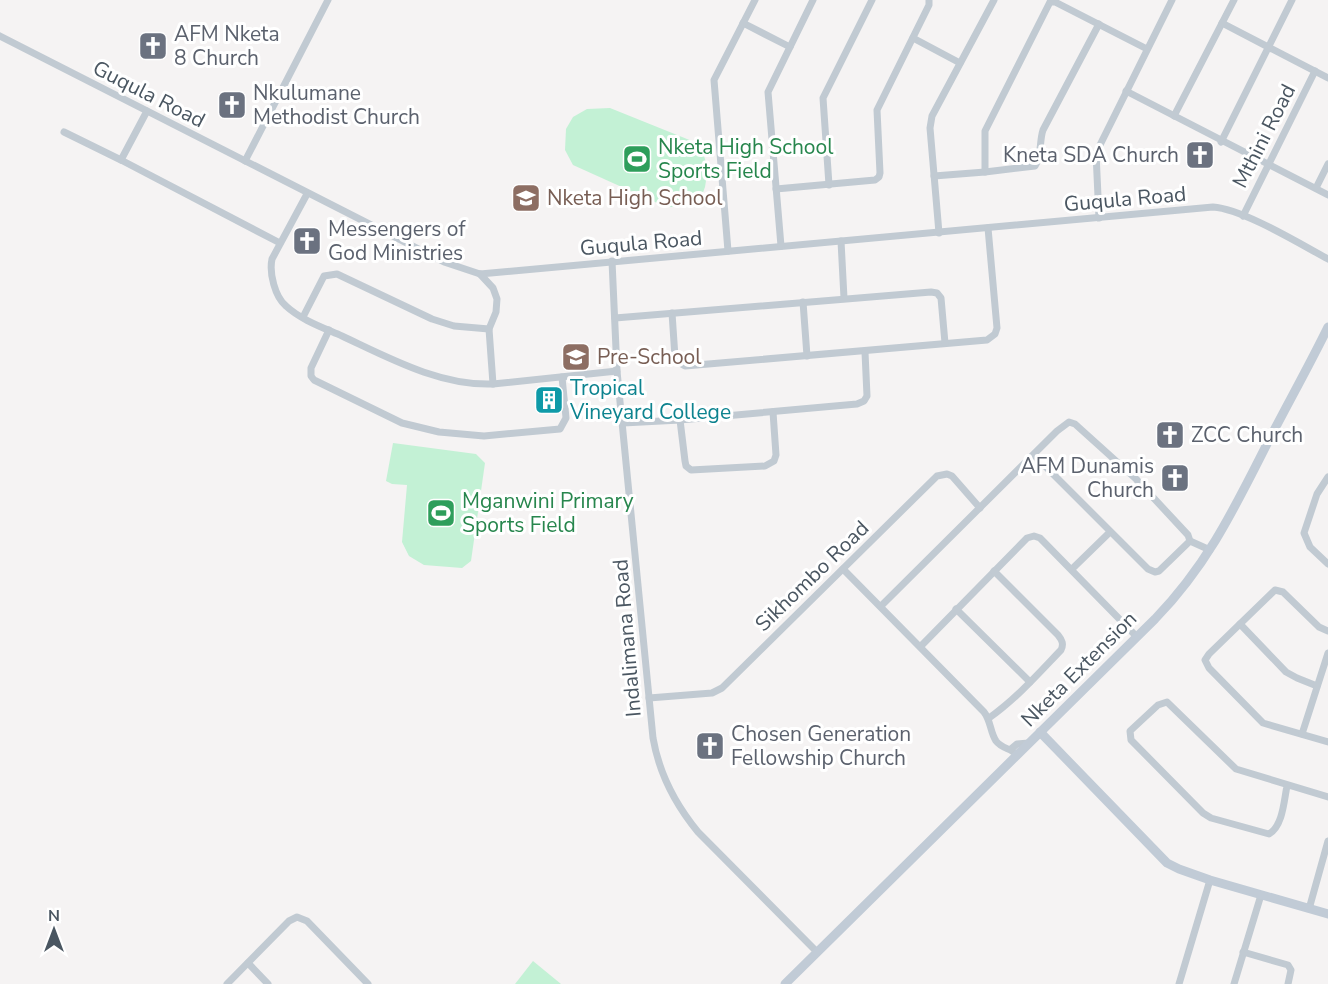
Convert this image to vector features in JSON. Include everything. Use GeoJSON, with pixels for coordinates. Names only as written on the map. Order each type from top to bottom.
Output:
{"type":"FeatureCollection","features":[{"type":"Feature","properties":{"kind":"street"},"geometry":{"type":"LineString","coordinates":[[245,162],[328,0]]}},
{"type":"Feature","properties":{"kind":"street"},"geometry":{"type":"LineString","coordinates":[[728,251],[714,87],[716,74],[755,0]]}},
{"type":"Feature","properties":{"kind":"street"},"geometry":{"type":"LineString","coordinates":[[781,246],[768,92],[813,0]]}},
{"type":"Feature","properties":{"kind":"street"},"geometry":{"type":"LineString","coordinates":[[828,184],[823,98],[872,0]]}},
{"type":"Feature","properties":{"kind":"street"},"geometry":{"type":"LineString","coordinates":[[776,189],[875,180],[879,177],[877,110],[929,5],[929,0]]}},
{"type":"Feature","properties":{"kind":"street"},"geometry":{"type":"LineString","coordinates":[[939,233],[930,128],[932,116],[994,0]]}},
{"type":"Feature","properties":{"kind":"street"},"geometry":{"type":"LineString","coordinates":[[1099,218],[1096,153],[1172,0]]}},
{"type":"Feature","properties":{"kind":"street"},"geometry":{"type":"LineString","coordinates":[[1174,116],[1233,0]]}},
{"type":"Feature","properties":{"kind":"street"},"geometry":{"type":"LineString","coordinates":[[1221,142],[1292,0]]}},
{"type":"Feature","properties":{"kind":"street"},"geometry":{"type":"LineString","coordinates":[[985,172],[985,131],[1048,4],[1055,2],[1147,49]]}},
{"type":"Feature","properties":{"kind":"street"},"geometry":{"type":"LineString","coordinates":[[1222,22],[1328,78]]}},
{"type":"Feature","properties":{"kind":"street"},"geometry":{"type":"LineString","coordinates":[[743,23],[790,47]]}},
{"type":"Feature","properties":{"kind":"street"},"geometry":{"type":"LineString","coordinates":[[934,176],[1032,167],[1037,163],[1043,130],[1099,24]]}},
{"type":"Feature","properties":{"kind":"street","name":"Guqula Road"},"geometry":{"type":"LineString","coordinates":[[0,36],[444,262],[480,274],[1213,207],[1226,209],[1243,216],[1328,259]]}},
{"type":"Feature","properties":{"kind":"street"},"geometry":{"type":"LineString","coordinates":[[913,38],[960,63]]}},
{"type":"Feature","properties":{"kind":"street","name":"Mthini Road"},"geometry":{"type":"LineString","coordinates":[[1243,216],[1315,71]]}},
{"type":"Feature","properties":{"kind":"street"},"geometry":{"type":"LineString","coordinates":[[1126,92],[1328,195]]}},
{"type":"Feature","properties":{"kind":"street"},"geometry":{"type":"LineString","coordinates":[[121,160],[147,111]]}},
{"type":"Feature","properties":{"kind":"street"},"geometry":{"type":"LineString","coordinates":[[64,132],[280,243]]}},
{"type":"Feature","properties":{"kind":"street"},"geometry":{"type":"LineString","coordinates":[[1316,188],[1328,164]]}},
{"type":"Feature","properties":{"kind":"street"},"geometry":{"type":"LineString","coordinates":[[307,194],[271,264],[272,276],[283,303],[303,317],[397,362],[428,373],[473,383],[493,384],[617,371]]}},
{"type":"Feature","properties":{"kind":"street"},"geometry":{"type":"LineString","coordinates":[[672,313],[675,357],[678,363],[685,366],[865,352],[987,339],[996,331],[988,228]]}},
{"type":"Feature","properties":{"kind":"street"},"geometry":{"type":"LineString","coordinates":[[841,241],[844,298]]}},
{"type":"Feature","properties":{"kind":"street","name":"Indalimana Road"},"geometry":{"type":"LineString","coordinates":[[612,261],[617,371],[653,738],[661,772],[683,812],[710,846],[817,952]]}},
{"type":"Feature","properties":{"kind":"street"},"geometry":{"type":"LineString","coordinates":[[303,317],[324,276],[337,274],[432,319],[454,326],[489,329]]}},
{"type":"Feature","properties":{"kind":"street"},"geometry":{"type":"LineString","coordinates":[[480,274],[493,288],[497,299],[496,312],[489,329],[493,384]]}},
{"type":"Feature","properties":{"kind":"street"},"geometry":{"type":"LineString","coordinates":[[615,318],[935,292],[941,300],[945,343]]}},
{"type":"Feature","properties":{"kind":"street"},"geometry":{"type":"LineString","coordinates":[[803,302],[807,356]]}},
{"type":"Feature","properties":{"kind":"street","name":"Nketa Extension"},"geometry":{"type":"LineString","coordinates":[[785,984],[1014,752],[1029,743],[1179,593],[1210,550],[1237,503],[1328,327]]}},
{"type":"Feature","properties":{"kind":"street"},"geometry":{"type":"LineString","coordinates":[[329,330],[311,368],[311,376],[314,380],[402,423],[439,432],[484,436],[560,429],[566,418],[562,377]]}},
{"type":"Feature","properties":{"kind":"street"},"geometry":{"type":"LineString","coordinates":[[623,423],[773,412],[864,401],[867,390],[865,352]]}},
{"type":"Feature","properties":{"kind":"street"},"geometry":{"type":"LineString","coordinates":[[680,420],[686,466],[691,470],[765,466],[774,461],[776,455],[773,412]]}},
{"type":"Feature","properties":{"kind":"street"},"geometry":{"type":"LineString","coordinates":[[881,606],[1064,424],[1069,422],[1075,424],[1139,482],[1188,535],[1190,541],[1210,550]]}},
{"type":"Feature","properties":{"kind":"street"},"geometry":{"type":"LineString","coordinates":[[1034,455],[1145,567],[1155,572],[1162,568],[1190,541]]}},
{"type":"Feature","properties":{"kind":"street","name":"Sikhombo Road"},"geometry":{"type":"LineString","coordinates":[[649,698],[696,695],[717,691],[937,476],[947,474],[952,476],[980,508]]}},
{"type":"Feature","properties":{"kind":"street"},"geometry":{"type":"LineString","coordinates":[[1328,477],[1317,494],[1304,533],[1310,547],[1328,564]]}},
{"type":"Feature","properties":{"kind":"street"},"geometry":{"type":"LineString","coordinates":[[1072,569],[1110,532]]}},
{"type":"Feature","properties":{"kind":"street"},"geometry":{"type":"LineString","coordinates":[[921,646],[1027,538],[1034,536],[1040,538],[1072,569],[1137,637]]}},
{"type":"Feature","properties":{"kind":"street"},"geometry":{"type":"LineString","coordinates":[[843,569],[921,646],[989,718],[996,741],[1003,748],[1014,752]]}},
{"type":"Feature","properties":{"kind":"street"},"geometry":{"type":"LineString","coordinates":[[989,718],[1030,682],[1060,650],[1062,641],[994,571]]}},
{"type":"Feature","properties":{"kind":"street"},"geometry":{"type":"LineString","coordinates":[[1328,631],[1319,627],[1283,592],[1278,590],[1270,594],[1207,656],[1207,665],[1263,723],[1328,742]]}},
{"type":"Feature","properties":{"kind":"street"},"geometry":{"type":"LineString","coordinates":[[956,609],[1030,682]]}},
{"type":"Feature","properties":{"kind":"street"},"geometry":{"type":"LineString","coordinates":[[1240,624],[1286,672],[1317,686]]}},
{"type":"Feature","properties":{"kind":"street"},"geometry":{"type":"LineString","coordinates":[[1302,734],[1328,654]]}},
{"type":"Feature","properties":{"kind":"street"},"geometry":{"type":"LineString","coordinates":[[1287,786],[1278,824],[1269,834],[1211,818],[1203,813],[1131,740],[1130,731],[1158,705],[1167,702],[1236,770],[1328,797]]}},
{"type":"Feature","properties":{"kind":"street"},"geometry":{"type":"LineString","coordinates":[[1040,732],[1162,858],[1179,869],[1328,914]]}},
{"type":"Feature","properties":{"kind":"street"},"geometry":{"type":"LineString","coordinates":[[1309,909],[1327,852],[1328,840]]}},
{"type":"Feature","properties":{"kind":"street"},"geometry":{"type":"LineString","coordinates":[[1179,984],[1210,880]]}},
{"type":"Feature","properties":{"kind":"street"},"geometry":{"type":"LineString","coordinates":[[1234,984],[1261,895]]}},
{"type":"Feature","properties":{"kind":"street"},"geometry":{"type":"LineString","coordinates":[[227,984],[289,921],[301,917],[368,984]]}},
{"type":"Feature","properties":{"kind":"street"},"geometry":{"type":"LineString","coordinates":[[1243,952],[1288,965],[1291,970],[1288,984]]}},
{"type":"Feature","properties":{"kind":"street"},"geometry":{"type":"LineString","coordinates":[[248,963],[268,984]]}},
{"type":"Feature","properties":{"kind":"green space","name":"Nketa High School Sports Field"},"geometry":{"type":"Polygon","coordinates":[[[610,108],[692,141],[703,153],[708,168],[701,198],[689,207],[666,207],[573,165],[565,150],[566,129],[573,117],[587,109],[610,108]]]}},
{"type":"Feature","properties":{"kind":"green space","name":"Mganwini Primary Sports Field"},"geometry":{"type":"Polygon","coordinates":[[[393,443],[476,454],[485,463],[471,561],[462,568],[424,565],[409,556],[402,542],[407,485],[392,484],[386,481],[393,443]]]}},
{"type":"Feature","properties":{"kind":"green space"},"geometry":{"type":"Polygon","coordinates":[[[533,961],[561,984],[515,984],[533,961]]]}},
{"type":"Feature","properties":{"kind":"place","name":"AFM Nketa 8 Church"},"geometry":{"type":"Point","coordinates":[153,46]}},
{"type":"Feature","properties":{"kind":"place","name":"Nkulumane Methodist Church"},"geometry":{"type":"Point","coordinates":[232,105]}},
{"type":"Feature","properties":{"kind":"place","name":"Kneta SDA Church"},"geometry":{"type":"Point","coordinates":[1200,155]}},
{"type":"Feature","properties":{"kind":"place","name":"Nketa High School Sports Field"},"geometry":{"type":"Point","coordinates":[637,159]}},
{"type":"Feature","properties":{"kind":"place","name":"Nketa High School"},"geometry":{"type":"Point","coordinates":[526,198]}},
{"type":"Feature","properties":{"kind":"place","name":"Messengers of God Ministries"},"geometry":{"type":"Point","coordinates":[307,241]}},
{"type":"Feature","properties":{"kind":"place","name":"Pre-School"},"geometry":{"type":"Point","coordinates":[576,357]}},
{"type":"Feature","properties":{"kind":"place","name":"Tropical Vineyard College"},"geometry":{"type":"Point","coordinates":[549,400]}},
{"type":"Feature","properties":{"kind":"place","name":"ZCC Church"},"geometry":{"type":"Point","coordinates":[1170,435]}},
{"type":"Feature","properties":{"kind":"place","name":"AFM Dunamis Church"},"geometry":{"type":"Point","coordinates":[1175,478]}},
{"type":"Feature","properties":{"kind":"place","name":"Mganwini Primary Sports Field"},"geometry":{"type":"Point","coordinates":[441,513]}},
{"type":"Feature","properties":{"kind":"place","name":"Chosen Generation Fellowship Church"},"geometry":{"type":"Point","coordinates":[710,746]}}]}
